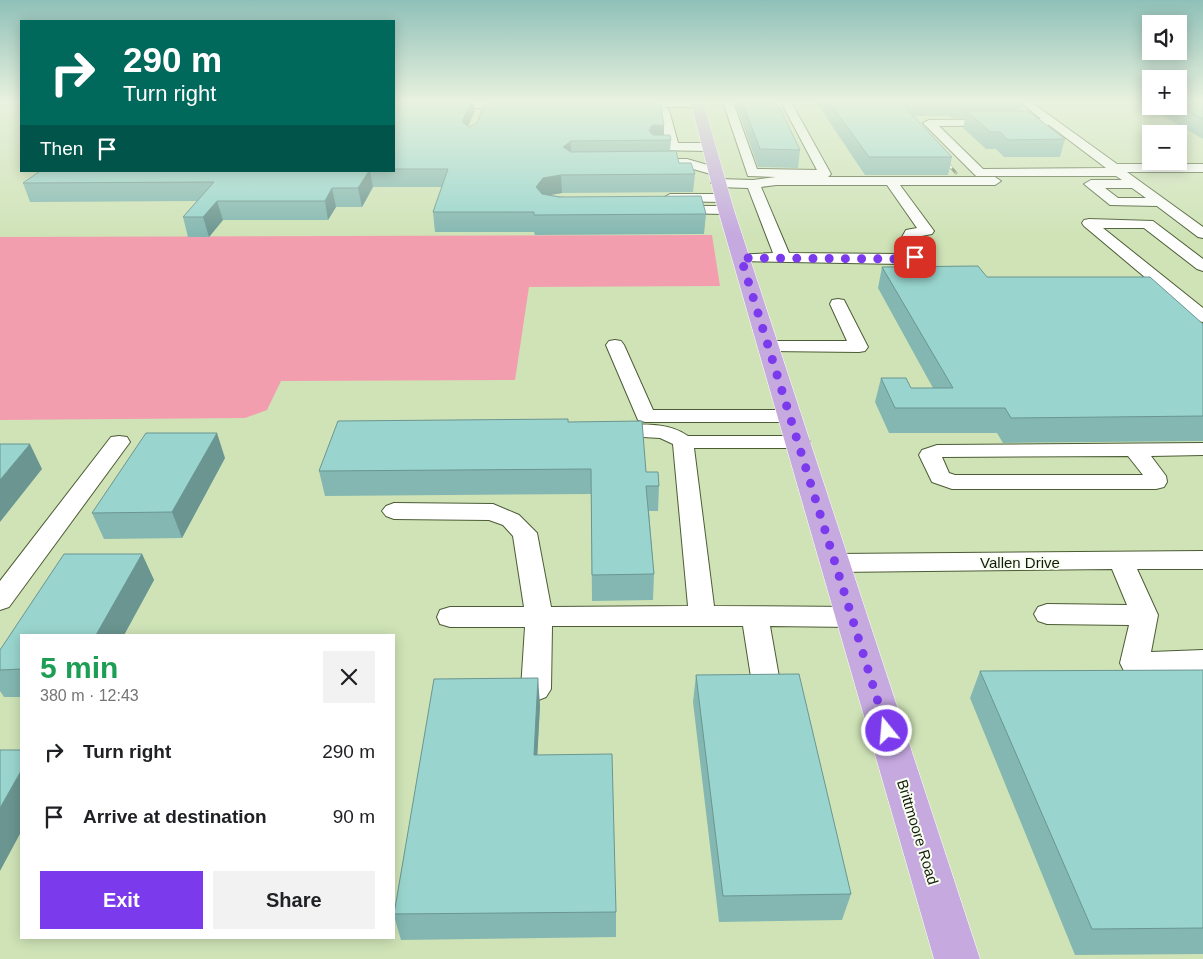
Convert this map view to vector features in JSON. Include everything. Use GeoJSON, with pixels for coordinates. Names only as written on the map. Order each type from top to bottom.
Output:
{"type":"FeatureCollection","features":[{"type":"Feature","properties":{"kind":"main road","name":"Brittmoore Road"},"geometry":{"type":"LineString","coordinates":[[709,147],[717,180],[957,959]]}},
{"type":"Feature","properties":{"kind":"street"},"geometry":{"type":"LineString","coordinates":[[644,148],[673,147],[717,180]]}},
{"type":"Feature","properties":{"kind":"street"},"geometry":{"type":"LineString","coordinates":[[742,147],[752,178],[783,258]]}},
{"type":"Feature","properties":{"kind":"street"},"geometry":{"type":"LineString","coordinates":[[657,204],[717,180],[825,174],[810,147]]}},
{"type":"Feature","properties":{"kind":"street"},"geometry":{"type":"LineString","coordinates":[[953,147],[980,173],[1056,173],[1135,184]]}},
{"type":"Feature","properties":{"kind":"street"},"geometry":{"type":"LineString","coordinates":[[1086,147],[1203,234]]}},
{"type":"Feature","properties":{"kind":"street"},"geometry":{"type":"LineString","coordinates":[[1006,159],[1021,173]]}},
{"type":"Feature","properties":{"kind":"street"},"geometry":{"type":"LineString","coordinates":[[1040,159],[1056,173]]}},
{"type":"Feature","properties":{"kind":"street"},"geometry":{"type":"LineString","coordinates":[[1073,162],[1115,202],[1159,202]]}},
{"type":"Feature","properties":{"kind":"street"},"geometry":{"type":"LineString","coordinates":[[648,163],[687,163],[717,180]]}},
{"type":"Feature","properties":{"kind":"street"},"geometry":{"type":"LineString","coordinates":[[752,178],[776,180],[1067,181],[1089,178],[1117,170],[1203,168]]}},
{"type":"Feature","properties":{"kind":"street"},"geometry":{"type":"LineString","coordinates":[[741,258],[901,259],[915,257],[919,253],[909,237],[911,233],[927,231],[891,181]]}},
{"type":"Feature","properties":{"kind":"street"},"geometry":{"type":"LineString","coordinates":[[1203,266],[1148,224],[1089,223],[1203,317]]}},
{"type":"Feature","properties":{"kind":"street"},"geometry":{"type":"LineString","coordinates":[[1162,304],[1184,302]]}},
{"type":"Feature","properties":{"kind":"street"},"geometry":{"type":"LineString","coordinates":[[769,346],[859,347],[838,304]]}},
{"type":"Feature","properties":{"kind":"street"},"geometry":{"type":"LineString","coordinates":[[615,345],[645,416],[795,429]]}},
{"type":"Feature","properties":{"kind":"street"},"geometry":{"type":"LineString","coordinates":[[683,442],[795,429]]}},
{"type":"Feature","properties":{"kind":"street"},"geometry":{"type":"LineString","coordinates":[[597,431],[665,434],[677,437],[683,442],[702,616]]}},
{"type":"Feature","properties":{"kind":"street"},"geometry":{"type":"LineString","coordinates":[[0,600],[119,442]]}},
{"type":"Feature","properties":{"kind":"street"},"geometry":{"type":"LineString","coordinates":[[1135,450],[1155,476],[1156,482],[952,482],[940,477],[930,455],[937,451],[1135,450],[1203,450]]}},
{"type":"Feature","properties":{"kind":"street"},"geometry":{"type":"LineString","coordinates":[[394,511],[493,512],[511,520],[525,533],[539,616],[536,689]]}},
{"type":"Feature","properties":{"kind":"street","name":"Vallen Drive"},"geometry":{"type":"LineString","coordinates":[[836,563],[1203,560]]}},
{"type":"Feature","properties":{"kind":"street"},"geometry":{"type":"LineString","coordinates":[[1121,561],[1145,615],[1134,663],[1203,661]]}},
{"type":"Feature","properties":{"kind":"street"},"geometry":{"type":"LineString","coordinates":[[1047,614],[1145,615]]}},
{"type":"Feature","properties":{"kind":"street"},"geometry":{"type":"LineString","coordinates":[[450,617],[852,617]]}},
{"type":"Feature","properties":{"kind":"street"},"geometry":{"type":"LineString","coordinates":[[755,617],[765,677]]}},
{"type":"Feature","properties":{"kind":"shaded area"},"geometry":{"type":"Polygon","coordinates":[[[712,235],[720,286],[529,287],[515,380],[281,381],[267,410],[245,418],[0,420],[0,237],[712,235]]]}},
{"type":"Feature","properties":{"kind":"building"},"geometry":{"type":"Polygon","coordinates":[[[395,147],[563,147],[571,152],[676,151],[679,163],[691,163],[695,174],[561,175],[543,178],[536,187],[542,194],[559,197],[701,196],[706,214],[534,215],[534,212],[433,212],[448,169],[395,169],[395,147]]]}},
{"type":"Feature","properties":{"kind":"building"},"geometry":{"type":"Polygon","coordinates":[[[759,147],[798,147],[800,150],[760,149],[759,147]]]}},
{"type":"Feature","properties":{"kind":"building"},"geometry":{"type":"Polygon","coordinates":[[[862,147],[942,147],[952,157],[869,157],[862,147]]]}},
{"type":"Feature","properties":{"kind":"building"},"geometry":{"type":"Polygon","coordinates":[[[39,172],[368,172],[358,188],[332,188],[325,201],[217,201],[203,217],[183,217],[214,182],[23,183],[39,172]]]}},
{"type":"Feature","properties":{"kind":"building"},"geometry":{"type":"Polygon","coordinates":[[[978,266],[987,277],[1150,277],[1203,324],[1203,416],[1011,418],[1005,408],[895,408],[881,378],[906,378],[911,388],[953,388],[882,267],[978,266]]]}},
{"type":"Feature","properties":{"kind":"building"},"geometry":{"type":"Polygon","coordinates":[[[568,419],[568,422],[642,421],[646,472],[658,472],[659,486],[646,486],[654,574],[592,575],[591,469],[319,471],[338,421],[568,419]]]}},
{"type":"Feature","properties":{"kind":"building"},"geometry":{"type":"Polygon","coordinates":[[[146,433],[217,433],[172,512],[92,513],[146,433]]]}},
{"type":"Feature","properties":{"kind":"building"},"geometry":{"type":"Polygon","coordinates":[[[0,444],[30,444],[0,480],[0,444]]]}},
{"type":"Feature","properties":{"kind":"building"},"geometry":{"type":"Polygon","coordinates":[[[64,554],[142,554],[97,634],[20,634],[20,669],[0,670],[0,650],[64,554]]]}},
{"type":"Feature","properties":{"kind":"building"},"geometry":{"type":"Polygon","coordinates":[[[1203,670],[1203,928],[1092,929],[980,671],[1203,670]]]}},
{"type":"Feature","properties":{"kind":"building"},"geometry":{"type":"Polygon","coordinates":[[[799,674],[851,894],[723,896],[696,675],[799,674]]]}},
{"type":"Feature","properties":{"kind":"building"},"geometry":{"type":"Polygon","coordinates":[[[538,678],[534,755],[612,754],[616,912],[395,914],[434,679],[538,678]]]}},
{"type":"Feature","properties":{"kind":"building"},"geometry":{"type":"Polygon","coordinates":[[[0,750],[20,750],[20,773],[0,808],[0,750]]]}},
{"type":"Feature","properties":{"kind":"railway"},"geometry":{"type":"LineString","coordinates":[[941,156],[956,173]]}},
{"type":"Feature","properties":{"kind":"route"},"geometry":{"type":"LineString","coordinates":[[887,731],[741,258],[901,259],[915,257]]}}]}
